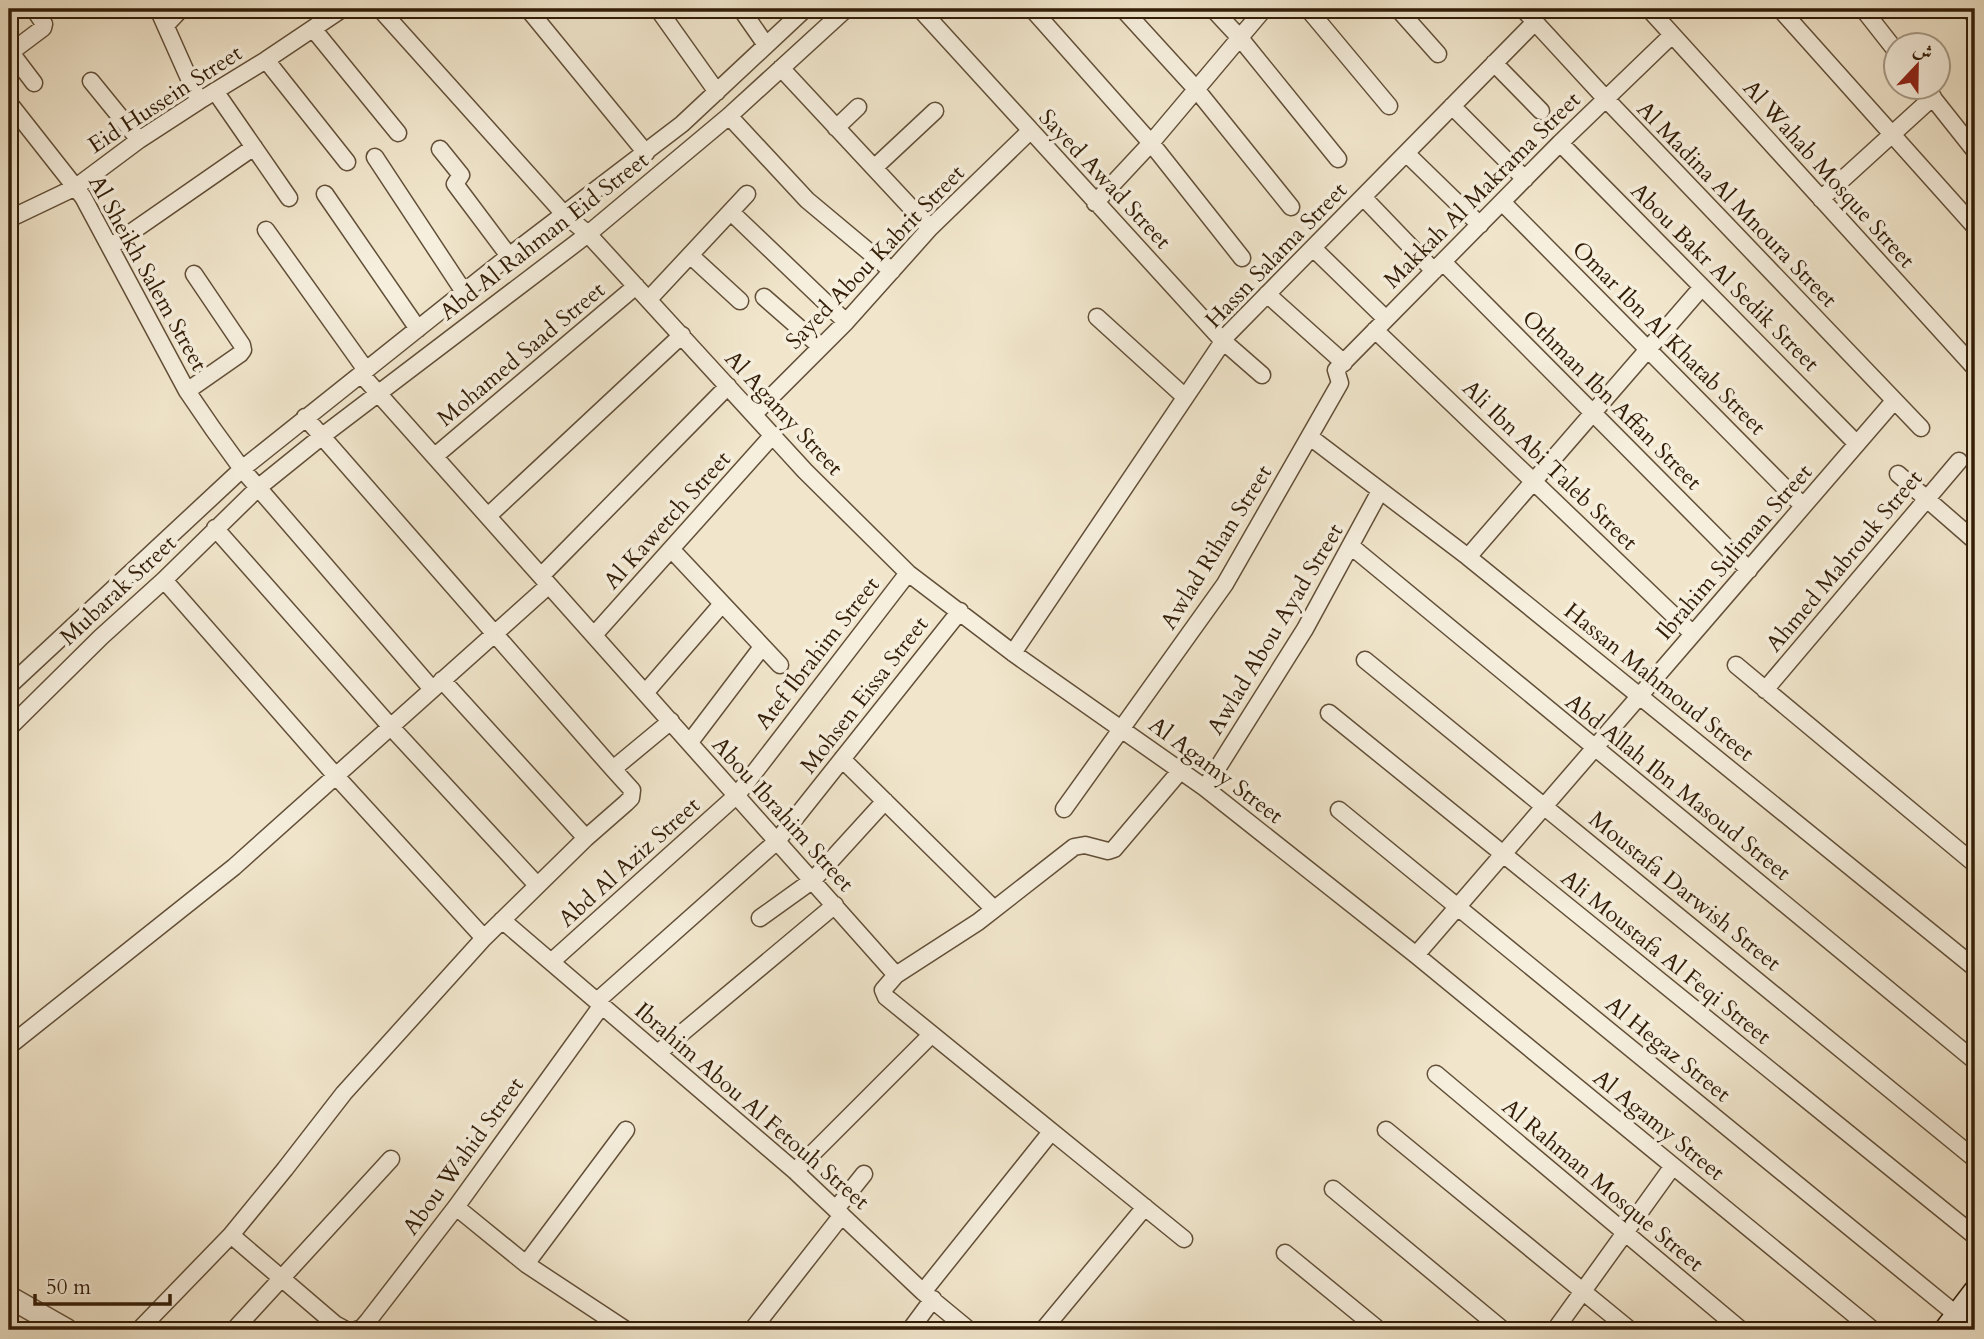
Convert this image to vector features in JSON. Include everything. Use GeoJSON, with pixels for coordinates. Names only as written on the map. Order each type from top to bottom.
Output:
{"type":"FeatureCollection","features":[{"type":"Feature","properties":{"kind":"main road"},"geometry":{"type":"LineString","coordinates":[[1962,1323],[1975,1293]]}},
{"type":"Feature","properties":{"kind":"street"},"geometry":{"type":"LineString","coordinates":[[34,83],[12,60],[43,28],[44,24],[36,12],[37,9]]}},
{"type":"Feature","properties":{"kind":"street"},"geometry":{"type":"LineString","coordinates":[[158,9],[199,100]]}},
{"type":"Feature","properties":{"kind":"street"},"geometry":{"type":"LineString","coordinates":[[166,25],[181,9]]}},
{"type":"Feature","properties":{"kind":"street","name":"Eid Hussein Street"},"geometry":{"type":"LineString","coordinates":[[9,219],[76,187],[139,140],[314,30],[342,9]]}},
{"type":"Feature","properties":{"kind":"street","name":"Al Agamy Street"},"geometry":{"type":"LineString","coordinates":[[380,9],[564,214],[588,234],[838,505],[908,573],[1013,653],[1205,788],[1416,955],[1873,1330]]}},
{"type":"Feature","properties":{"kind":"street"},"geometry":{"type":"LineString","coordinates":[[528,9],[646,153]]}},
{"type":"Feature","properties":{"kind":"street"},"geometry":{"type":"LineString","coordinates":[[658,9],[717,92]]}},
{"type":"Feature","properties":{"kind":"street"},"geometry":{"type":"LineString","coordinates":[[741,9],[766,45]]}},
{"type":"Feature","properties":{"kind":"street","name":"Abd Al Rahman Eid Street"},"geometry":{"type":"LineString","coordinates":[[242,469],[509,256],[646,153],[717,92],[805,9]]}},
{"type":"Feature","properties":{"kind":"street","name":"Abd Al Rahman Eid Street"},"geometry":{"type":"LineString","coordinates":[[259,488],[321,437],[588,234],[729,116],[846,9]]}},
{"type":"Feature","properties":{"kind":"street","name":"Sayed Awad Street"},"geometry":{"type":"LineString","coordinates":[[920,9],[1223,341],[1262,375]]}},
{"type":"Feature","properties":{"kind":"street"},"geometry":{"type":"LineString","coordinates":[[1032,9],[1151,143],[1242,258]]}},
{"type":"Feature","properties":{"kind":"street"},"geometry":{"type":"LineString","coordinates":[[1123,9],[1196,89],[1292,207]]}},
{"type":"Feature","properties":{"kind":"street"},"geometry":{"type":"LineString","coordinates":[[1213,9],[1240,38],[1338,159]]}},
{"type":"Feature","properties":{"kind":"street"},"geometry":{"type":"LineString","coordinates":[[1096,203],[1151,143],[1264,9]]}},
{"type":"Feature","properties":{"kind":"street"},"geometry":{"type":"LineString","coordinates":[[1308,9],[1389,106]]}},
{"type":"Feature","properties":{"kind":"street"},"geometry":{"type":"LineString","coordinates":[[1398,9],[1438,54]]}},
{"type":"Feature","properties":{"kind":"street","name":"Al Madina Al Mnoura Street"},"geometry":{"type":"LineString","coordinates":[[1523,9],[1921,428]]}},
{"type":"Feature","properties":{"kind":"street","name":"Al Wahab Mosque Street"},"geometry":{"type":"LineString","coordinates":[[1649,9],[1975,368]]}},
{"type":"Feature","properties":{"kind":"street"},"geometry":{"type":"LineString","coordinates":[[1780,9],[1975,227]]}},
{"type":"Feature","properties":{"kind":"street"},"geometry":{"type":"LineString","coordinates":[[1863,9],[1882,33]]}},
{"type":"Feature","properties":{"kind":"street"},"geometry":{"type":"LineString","coordinates":[[1969,9],[1975,16]]}},
{"type":"Feature","properties":{"kind":"street","name":"Hassn Salama Street"},"geometry":{"type":"LineString","coordinates":[[1013,653],[1223,341],[1535,22]]}},
{"type":"Feature","properties":{"kind":"street"},"geometry":{"type":"LineString","coordinates":[[314,30],[398,133]]}},
{"type":"Feature","properties":{"kind":"street","name":"Makkah Al Makrama Street"},"geometry":{"type":"LineString","coordinates":[[1344,363],[1605,98],[1672,35]]}},
{"type":"Feature","properties":{"kind":"street"},"geometry":{"type":"LineString","coordinates":[[267,60],[347,162]]}},
{"type":"Feature","properties":{"kind":"street"},"geometry":{"type":"LineString","coordinates":[[1494,63],[1541,111]]}},
{"type":"Feature","properties":{"kind":"street"},"geometry":{"type":"LineString","coordinates":[[781,68],[930,228]]}},
{"type":"Feature","properties":{"kind":"street"},"geometry":{"type":"LineString","coordinates":[[91,81],[139,140]]}},
{"type":"Feature","properties":{"kind":"street"},"geometry":{"type":"LineString","coordinates":[[215,91],[289,198]]}},
{"type":"Feature","properties":{"kind":"street"},"geometry":{"type":"LineString","coordinates":[[1821,198],[1892,134],[1920,102]]}},
{"type":"Feature","properties":{"kind":"street"},"geometry":{"type":"LineString","coordinates":[[1937,102],[1975,151]]}},
{"type":"Feature","properties":{"kind":"street","name":"Al Sheikh Salem Street"},"geometry":{"type":"LineString","coordinates":[[9,103],[76,187],[187,391],[242,469],[437,685],[586,838]]}},
{"type":"Feature","properties":{"kind":"street"},"geometry":{"type":"LineString","coordinates":[[1452,106],[1525,179]]}},
{"type":"Feature","properties":{"kind":"street"},"geometry":{"type":"LineString","coordinates":[[836,128],[858,107]]}},
{"type":"Feature","properties":{"kind":"street"},"geometry":{"type":"LineString","coordinates":[[874,169],[934,111]]}},
{"type":"Feature","properties":{"kind":"street"},"geometry":{"type":"LineString","coordinates":[[729,116],[807,200],[892,271]]}},
{"type":"Feature","properties":{"kind":"street","name":"Sayed Abou Kabrit Street"},"geometry":{"type":"LineString","coordinates":[[754,414],[846,322],[930,228],[1030,131]]}},
{"type":"Feature","properties":{"kind":"street","name":"Abou Bakr Al Sedik Street"},"geometry":{"type":"LineString","coordinates":[[1560,143],[1857,444]]}},
{"type":"Feature","properties":{"kind":"street"},"geometry":{"type":"LineString","coordinates":[[110,247],[254,148]]}},
{"type":"Feature","properties":{"kind":"street"},"geometry":{"type":"LineString","coordinates":[[440,149],[461,176],[455,184],[509,256]]}},
{"type":"Feature","properties":{"kind":"street"},"geometry":{"type":"LineString","coordinates":[[1406,153],[1480,225]]}},
{"type":"Feature","properties":{"kind":"street"},"geometry":{"type":"LineString","coordinates":[[375,157],[464,292]]}},
{"type":"Feature","properties":{"kind":"street"},"geometry":{"type":"LineString","coordinates":[[326,194],[418,329]]}},
{"type":"Feature","properties":{"kind":"street"},"geometry":{"type":"LineString","coordinates":[[649,299],[747,194]]}},
{"type":"Feature","properties":{"kind":"street","name":"Othman Ibn Affan Street"},"geometry":{"type":"LineString","coordinates":[[1363,197],[1593,413],[1749,570]]}},
{"type":"Feature","properties":{"kind":"street","name":"Omar Ibn Al Khatab Street"},"geometry":{"type":"LineString","coordinates":[[1502,202],[1803,506]]}},
{"type":"Feature","properties":{"kind":"street"},"geometry":{"type":"LineString","coordinates":[[731,212],[846,322]]}},
{"type":"Feature","properties":{"kind":"street","name":"Abou Ibrahim Street"},"geometry":{"type":"LineString","coordinates":[[266,230],[378,393],[897,975]]}},
{"type":"Feature","properties":{"kind":"street","name":"Ali Ibn Abi Taleb Street"},"geometry":{"type":"LineString","coordinates":[[1313,248],[1381,324],[1533,481],[1693,634]]}},
{"type":"Feature","properties":{"kind":"street"},"geometry":{"type":"LineString","coordinates":[[690,255],[740,301]]}},
{"type":"Feature","properties":{"kind":"street"},"geometry":{"type":"LineString","coordinates":[[187,391],[243,350],[194,274]]}},
{"type":"Feature","properties":{"kind":"street","name":"Mohamed Saad Street"},"geometry":{"type":"LineString","coordinates":[[435,457],[636,286]]}},
{"type":"Feature","properties":{"kind":"street"},"geometry":{"type":"LineString","coordinates":[[1468,557],[1702,287]]}},
{"type":"Feature","properties":{"kind":"street"},"geometry":{"type":"LineString","coordinates":[[1267,294],[1344,363]]}},
{"type":"Feature","properties":{"kind":"street"},"geometry":{"type":"LineString","coordinates":[[764,297],[821,347]]}},
{"type":"Feature","properties":{"kind":"street"},"geometry":{"type":"LineString","coordinates":[[1097,317],[1185,397]]}},
{"type":"Feature","properties":{"kind":"street"},"geometry":{"type":"LineString","coordinates":[[488,516],[682,335]]}},
{"type":"Feature","properties":{"kind":"street","name":"Awlad Rihan Street"},"geometry":{"type":"LineString","coordinates":[[1065,808],[1225,584],[1311,437],[1340,383],[1336,373],[1344,363]]}},
{"type":"Feature","properties":{"kind":"street"},"geometry":{"type":"LineString","coordinates":[[9,1046],[234,867],[495,633],[728,386]]}},
{"type":"Feature","properties":{"kind":"street","name":"Ibrahim Suliman Street"},"geometry":{"type":"LineString","coordinates":[[1416,955],[1894,401]]}},
{"type":"Feature","properties":{"kind":"street"},"geometry":{"type":"LineString","coordinates":[[139,1330],[231,1235],[344,1093],[484,937],[631,798],[632,790],[305,417]]}},
{"type":"Feature","properties":{"kind":"street","name":"Al Kawetch Street"},"geometry":{"type":"LineString","coordinates":[[594,635],[773,435]]}},
{"type":"Feature","properties":{"kind":"street","name":"Hassan Mahmoud Street"},"geometry":{"type":"LineString","coordinates":[[1311,437],[1468,557],[1975,968]]}},
{"type":"Feature","properties":{"kind":"street","name":"Ahmed Mabrouk Street"},"geometry":{"type":"LineString","coordinates":[[1765,690],[1959,461]]}},
{"type":"Feature","properties":{"kind":"street","name":"Mubarak Street"},"geometry":{"type":"LineString","coordinates":[[9,686],[242,469]]}},
{"type":"Feature","properties":{"kind":"street"},"geometry":{"type":"LineString","coordinates":[[1898,474],[1975,541]]}},
{"type":"Feature","properties":{"kind":"street","name":"Mubarak Street"},"geometry":{"type":"LineString","coordinates":[[11,722],[259,488]]}},
{"type":"Feature","properties":{"kind":"street","name":"Awlad Abou Ayad Street"},"geometry":{"type":"LineString","coordinates":[[1205,788],[1298,641],[1352,547],[1380,491]]}},
{"type":"Feature","properties":{"kind":"street"},"geometry":{"type":"LineString","coordinates":[[215,528],[390,726],[537,885]]}},
{"type":"Feature","properties":{"kind":"street","name":"Abd Allah Ibn Masoud Street"},"geometry":{"type":"LineString","coordinates":[[1352,547],[1975,1061]]}},
{"type":"Feature","properties":{"kind":"street"},"geometry":{"type":"LineString","coordinates":[[671,550],[780,665]]}},
{"type":"Feature","properties":{"kind":"street","name":"Atef Ibrahim Street"},"geometry":{"type":"LineString","coordinates":[[737,795],[908,573]]}},
{"type":"Feature","properties":{"kind":"street"},"geometry":{"type":"LineString","coordinates":[[164,580],[335,775],[484,937]]}},
{"type":"Feature","properties":{"kind":"street"},"geometry":{"type":"LineString","coordinates":[[645,693],[722,604]]}},
{"type":"Feature","properties":{"kind":"street","name":"Mohsen Eissa Street"},"geometry":{"type":"LineString","coordinates":[[600,1003],[777,841],[960,611]]}},
{"type":"Feature","properties":{"kind":"street"},"geometry":{"type":"LineString","coordinates":[[690,743],[762,647]]}},
{"type":"Feature","properties":{"kind":"street","name":"Moustafa Darwish Street"},"geometry":{"type":"LineString","coordinates":[[1365,660],[1975,1159]]}},
{"type":"Feature","properties":{"kind":"street"},"geometry":{"type":"LineString","coordinates":[[1736,665],[1975,864]]}},
{"type":"Feature","properties":{"kind":"street","name":"Ali Moustafa Al Feqi Street"},"geometry":{"type":"LineString","coordinates":[[1329,713],[1975,1237]]}},
{"type":"Feature","properties":{"kind":"street"},"geometry":{"type":"LineString","coordinates":[[613,769],[671,721]]}},
{"type":"Feature","properties":{"kind":"street"},"geometry":{"type":"LineString","coordinates":[[842,759],[994,909]]}},
{"type":"Feature","properties":{"kind":"street"},"geometry":{"type":"LineString","coordinates":[[1181,770],[1114,849],[1108,852],[1085,845],[1074,848],[978,922],[897,975],[884,986],[883,994],[1184,1239]]}},
{"type":"Feature","properties":{"kind":"street","name":"Abd Al Aziz Street"},"geometry":{"type":"LineString","coordinates":[[551,962],[737,795]]}},
{"type":"Feature","properties":{"kind":"street"},"geometry":{"type":"LineString","coordinates":[[760,918],[813,880],[885,801]]}},
{"type":"Feature","properties":{"kind":"street","name":"Al Hegaz Street"},"geometry":{"type":"LineString","coordinates":[[1339,810],[1962,1323]]}},
{"type":"Feature","properties":{"kind":"street"},"geometry":{"type":"LineString","coordinates":[[658,1053],[835,905]]}},
{"type":"Feature","properties":{"kind":"street","name":"Ibrahim Abou Al Fetouh Street"},"geometry":{"type":"LineString","coordinates":[[502,920],[794,1171],[928,1296],[969,1330]]}},
{"type":"Feature","properties":{"kind":"street","name":"Abou Wahid Street"},"geometry":{"type":"LineString","coordinates":[[356,1330],[368,1321],[456,1207],[600,1003]]}},
{"type":"Feature","properties":{"kind":"street"},"geometry":{"type":"LineString","coordinates":[[794,1171],[931,1035]]}},
{"type":"Feature","properties":{"kind":"street","name":"Al Rahman Mosque Street"},"geometry":{"type":"LineString","coordinates":[[1436,1074],[1741,1330]]}},
{"type":"Feature","properties":{"kind":"street"},"geometry":{"type":"LineString","coordinates":[[526,1264],[626,1130]]}},
{"type":"Feature","properties":{"kind":"street"},"geometry":{"type":"LineString","coordinates":[[1386,1130],[1630,1330]]}},
{"type":"Feature","properties":{"kind":"street"},"geometry":{"type":"LineString","coordinates":[[910,1330],[928,1296],[1051,1132]]}},
{"type":"Feature","properties":{"kind":"street"},"geometry":{"type":"LineString","coordinates":[[234,1330],[391,1158]]}},
{"type":"Feature","properties":{"kind":"street"},"geometry":{"type":"LineString","coordinates":[[1555,1330],[1673,1166]]}},
{"type":"Feature","properties":{"kind":"street"},"geometry":{"type":"LineString","coordinates":[[752,1330],[864,1174]]}},
{"type":"Feature","properties":{"kind":"street"},"geometry":{"type":"LineString","coordinates":[[1333,1189],[1503,1330]]}},
{"type":"Feature","properties":{"kind":"street"},"geometry":{"type":"LineString","coordinates":[[456,1207],[526,1264],[626,1330]]}},
{"type":"Feature","properties":{"kind":"street"},"geometry":{"type":"LineString","coordinates":[[1043,1330],[1145,1207]]}},
{"type":"Feature","properties":{"kind":"street"},"geometry":{"type":"LineString","coordinates":[[231,1235],[337,1328]]}},
{"type":"Feature","properties":{"kind":"street"},"geometry":{"type":"LineString","coordinates":[[1285,1253],[1379,1330]]}},
{"type":"Feature","properties":{"kind":"street"},"geometry":{"type":"LineString","coordinates":[[9,1297],[67,1330]]}}]}
